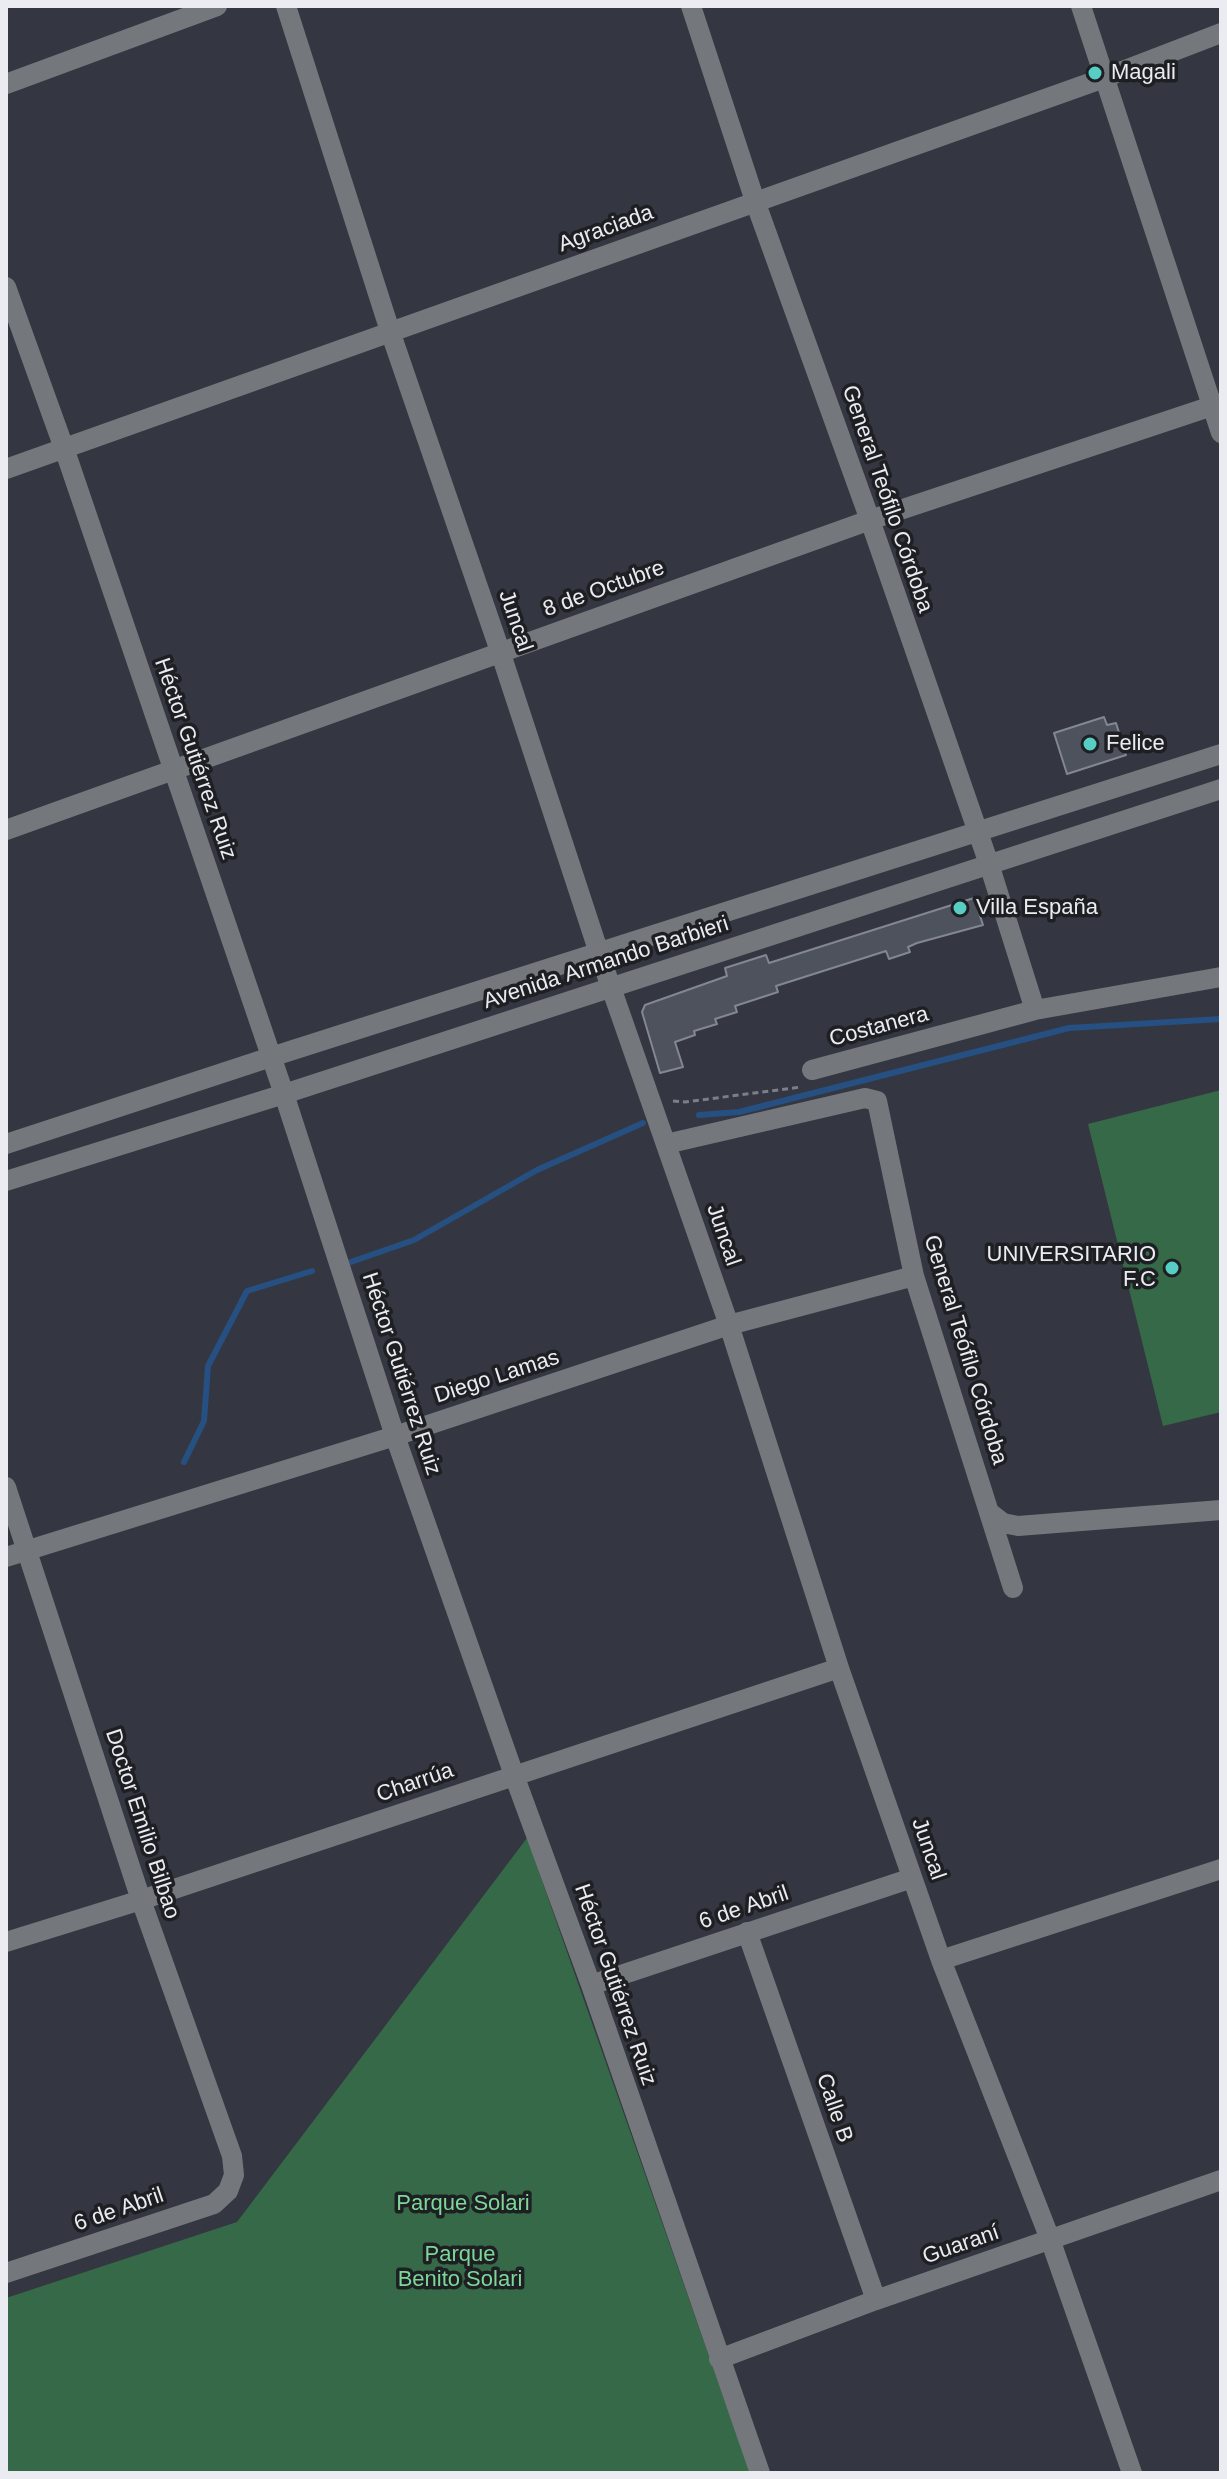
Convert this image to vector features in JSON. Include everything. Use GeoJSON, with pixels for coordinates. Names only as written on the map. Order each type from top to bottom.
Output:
{"type":"FeatureCollection","features":[{"type":"Feature","properties":{"kind":"street"},"geometry":{"type":"LineString","coordinates":[[6,84],[217,6]]}},
{"type":"Feature","properties":{"kind":"street","name":"Juncal"},"geometry":{"type":"LineString","coordinates":[[286,6],[390,331],[599,953],[729,1325],[839,1668],[941,1960],[1050,2239],[1132,2473]]}},
{"type":"Feature","properties":{"kind":"street","name":"General Teófilo Córdoba"},"geometry":{"type":"LineString","coordinates":[[691,6],[755,201],[989,864],[1035,1010]]}},
{"type":"Feature","properties":{"kind":"street"},"geometry":{"type":"LineString","coordinates":[[1081,6],[1217,405],[1221,433]]}},
{"type":"Feature","properties":{"kind":"street","name":"Agraciada"},"geometry":{"type":"LineString","coordinates":[[6,469],[1104,78],[1221,33]]}},
{"type":"Feature","properties":{"kind":"street","name":"Héctor Gutiérrez Ruiz"},"geometry":{"type":"LineString","coordinates":[[6,287],[284,1094],[395,1436],[591,1985],[760,2473]]}},
{"type":"Feature","properties":{"kind":"street","name":"8 de Octubre"},"geometry":{"type":"LineString","coordinates":[[6,830],[870,520],[1217,405]]}},
{"type":"Feature","properties":{"kind":"street","name":"Avenida Armando Barbieri"},"geometry":{"type":"LineString","coordinates":[[6,1144],[1221,754]]}},
{"type":"Feature","properties":{"kind":"street","name":"Avenida Armando Barbieri"},"geometry":{"type":"LineString","coordinates":[[6,1181],[284,1094],[1221,789]]}},
{"type":"Feature","properties":{"kind":"street","name":"Costanera"},"geometry":{"type":"LineString","coordinates":[[812,1070],[1035,1010],[1221,977]]}},
{"type":"Feature","properties":{"kind":"street","name":"General Teófilo Córdoba"},"geometry":{"type":"LineString","coordinates":[[666,1144],[865,1098],[877,1101],[914,1276],[1013,1588]]}},
{"type":"Feature","properties":{"kind":"street","name":"Diego Lamas"},"geometry":{"type":"LineString","coordinates":[[6,1557],[395,1436],[729,1325],[914,1276]]}},
{"type":"Feature","properties":{"kind":"street","name":"Doctor Emilio Bilbao"},"geometry":{"type":"LineString","coordinates":[[6,1487],[141,1900],[232,2156],[234,2175]]}},
{"type":"Feature","properties":{"kind":"street"},"geometry":{"type":"LineString","coordinates":[[990,1513],[1003,1523],[1018,1526],[1221,1510]]}},
{"type":"Feature","properties":{"kind":"street","name":"Charrúa"},"geometry":{"type":"LineString","coordinates":[[6,1942],[839,1668]]}},
{"type":"Feature","properties":{"kind":"street"},"geometry":{"type":"LineString","coordinates":[[941,1960],[1221,1869]]}},
{"type":"Feature","properties":{"kind":"street","name":"6 de Abril"},"geometry":{"type":"LineString","coordinates":[[591,1985],[912,1878]]}},
{"type":"Feature","properties":{"kind":"street","name":"Calle B"},"geometry":{"type":"LineString","coordinates":[[747,1932],[876,2300]]}},
{"type":"Feature","properties":{"kind":"street","name":"6 de Abril"},"geometry":{"type":"LineString","coordinates":[[6,2273],[214,2204],[228,2191],[234,2175]]}},
{"type":"Feature","properties":{"kind":"street","name":"Guaraní"},"geometry":{"type":"LineString","coordinates":[[719,2359],[876,2300],[1221,2180]]}},
{"type":"Feature","properties":{"kind":"path","name":"Costanera"},"geometry":{"type":"LineString","coordinates":[[650,1100],[685,1102],[808,1086],[812,1070]]}},
{"type":"Feature","properties":{"kind":"green space","name":"UNIVERSITARIO F.C"},"geometry":{"type":"Polygon","coordinates":[[[1221,1090],[1221,1412],[1163,1426],[1088,1124],[1221,1090]]]}},
{"type":"Feature","properties":{"kind":"green space","name":"Parque Benito Solari"},"geometry":{"type":"Polygon","coordinates":[[[527,1838],[750,2473],[6,2473],[6,2298],[237,2222],[527,1838]]]}},
{"type":"Feature","properties":{"kind":"building","name":"Felice"},"geometry":{"type":"Polygon","coordinates":[[[1104,717],[1107,725],[1116,723],[1126,755],[1067,774],[1054,733],[1104,717]]]}},
{"type":"Feature","properties":{"kind":"building"},"geometry":{"type":"Polygon","coordinates":[[[974,898],[983,925],[917,943],[908,947],[910,952],[889,959],[886,951],[776,986],[778,992],[735,1006],[737,1012],[715,1019],[717,1024],[694,1031],[695,1035],[675,1042],[683,1067],[660,1073],[642,1012],[645,1005],[727,976],[725,968],[766,955],[769,963],[974,898]]]}},
{"type":"Feature","properties":{"kind":"waterway"},"geometry":{"type":"LineString","coordinates":[[699,1115],[739,1112],[1069,1028],[1221,1019]]}},
{"type":"Feature","properties":{"kind":"waterway"},"geometry":{"type":"LineString","coordinates":[[348,1263],[414,1240],[537,1170],[643,1123]]}},
{"type":"Feature","properties":{"kind":"waterway"},"geometry":{"type":"LineString","coordinates":[[184,1462],[204,1421],[208,1366],[247,1291],[312,1271]]}},
{"type":"Feature","properties":{"kind":"place","name":"Magali"},"geometry":{"type":"Point","coordinates":[1095,73]}},
{"type":"Feature","properties":{"kind":"place","name":"Felice"},"geometry":{"type":"Point","coordinates":[1090,744]}},
{"type":"Feature","properties":{"kind":"place","name":"Villa España"},"geometry":{"type":"Point","coordinates":[960,908]}},
{"type":"Feature","properties":{"kind":"place","name":"UNIVERSITARIO F.C"},"geometry":{"type":"Point","coordinates":[1172,1268]}},
{"type":"Feature","properties":{"kind":"park label","name":"Parque Solari"},"geometry":{"type":"Point","coordinates":[463,2204]}}]}
